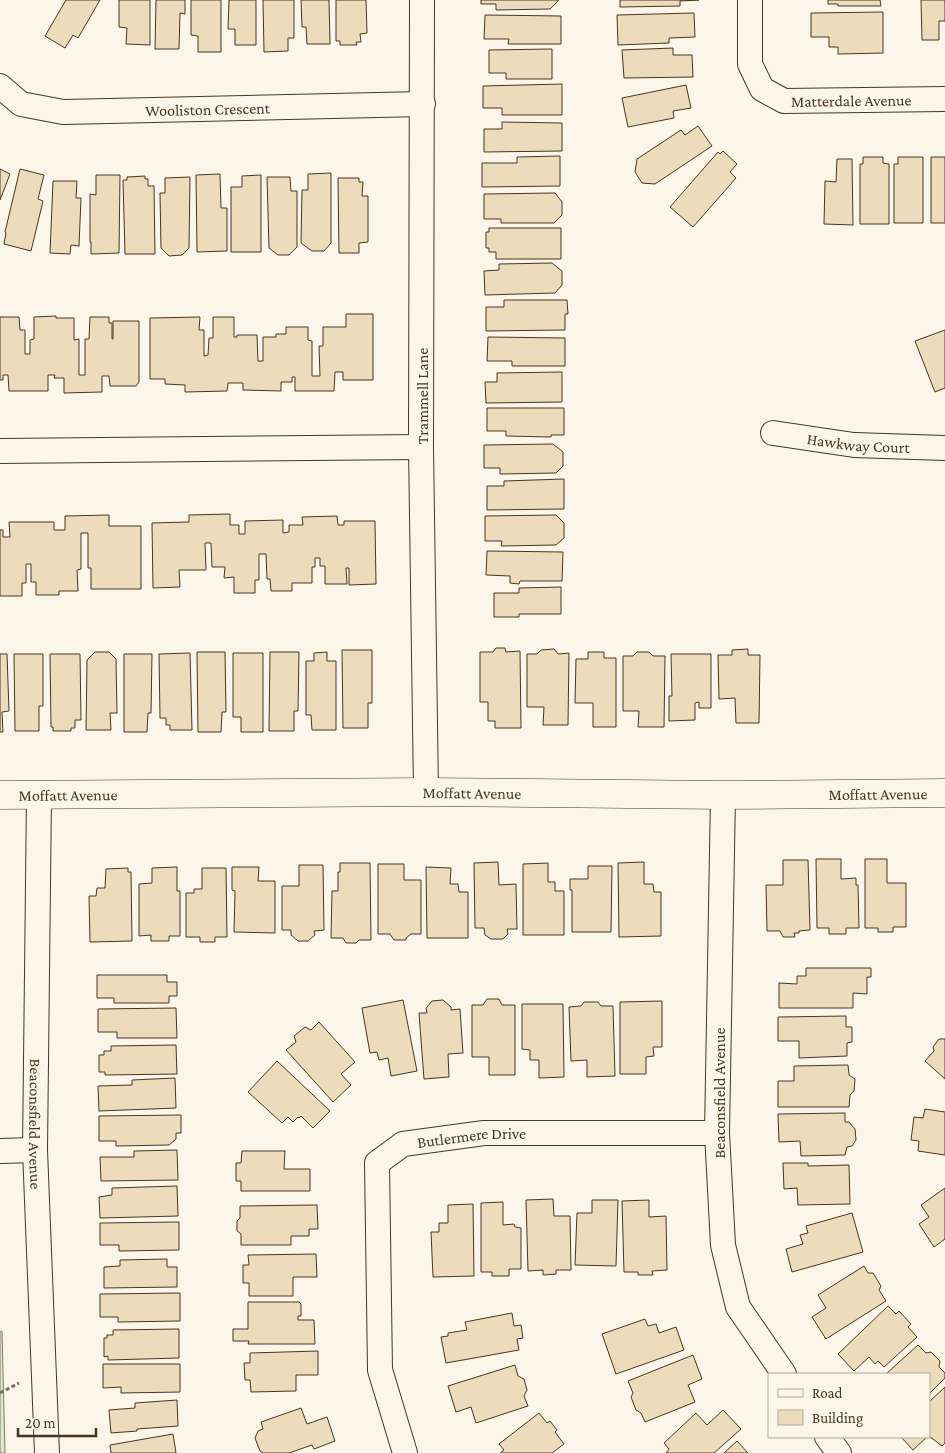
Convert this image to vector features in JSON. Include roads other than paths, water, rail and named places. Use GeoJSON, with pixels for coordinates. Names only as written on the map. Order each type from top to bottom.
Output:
{"type":"FeatureCollection","features":[{"type":"Feature","properties":{"kind":"street","name":"Trammell Lane"},"geometry":{"type":"LineString","coordinates":[[422,0],[421,448],[426,792]]}},
{"type":"Feature","properties":{"kind":"street","name":"Matterdale Avenue"},"geometry":{"type":"LineString","coordinates":[[750,0],[750,64],[762,89],[784,101],[945,99]]}},
{"type":"Feature","properties":{"kind":"street","name":"Wooliston Crescent"},"geometry":{"type":"LineString","coordinates":[[0,86],[22,104],[63,112],[423,104]]}},
{"type":"Feature","properties":{"kind":"street","name":"Hawkway Court"},"geometry":{"type":"LineString","coordinates":[[773,433],[854,445],[945,448]]}},
{"type":"Feature","properties":{"kind":"street"},"geometry":{"type":"LineString","coordinates":[[0,450],[421,448]]}},
{"type":"Feature","properties":{"kind":"street","name":"Moffatt Avenue"},"geometry":{"type":"LineString","coordinates":[[0,795],[426,792],[723,795],[945,793]]}},
{"type":"Feature","properties":{"kind":"street","name":"Beaconsfield Avenue"},"geometry":{"type":"LineString","coordinates":[[39,795],[35,1150],[47,1453]]}},
{"type":"Feature","properties":{"kind":"street","name":"Beaconsfield Avenue"},"geometry":{"type":"LineString","coordinates":[[723,795],[717,1133],[724,1245],[738,1307],[783,1373]]}},
{"type":"Feature","properties":{"kind":"street","name":"Butlermere Drive"},"geometry":{"type":"LineString","coordinates":[[405,1453],[380,1370],[377,1163],[404,1144],[484,1133],[717,1133]]}},
{"type":"Feature","properties":{"kind":"street"},"geometry":{"type":"LineString","coordinates":[[0,1151],[35,1150]]}},
{"type":"Feature","properties":{"kind":"street"},"geometry":{"type":"LineString","coordinates":[[828,1438],[838,1453]]}}]}
